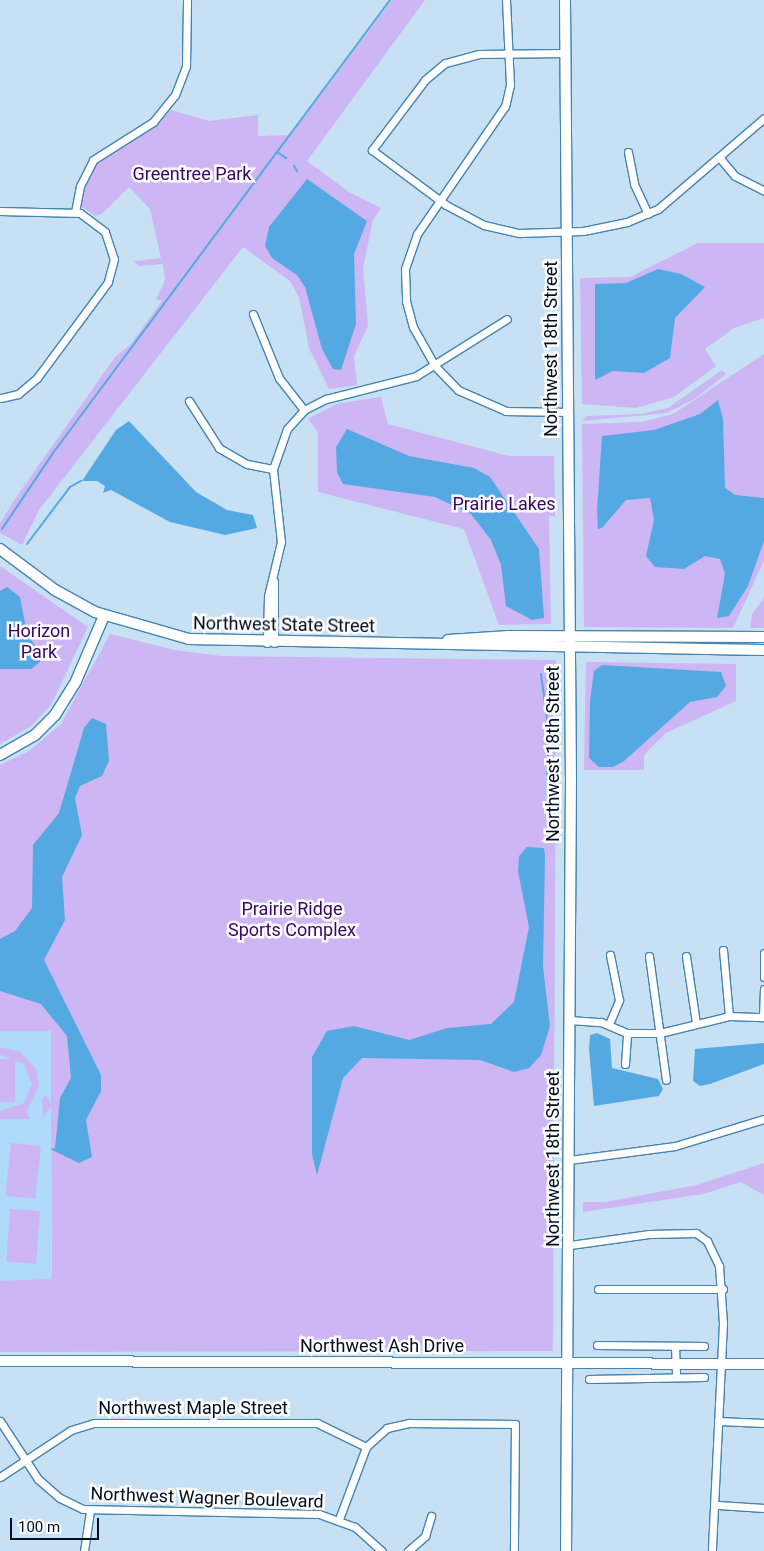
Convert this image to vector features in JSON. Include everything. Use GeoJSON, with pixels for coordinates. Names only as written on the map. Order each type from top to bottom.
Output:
{"type":"FeatureCollection","features":[{"type":"Feature","properties":{"kind":"main road","name":"Northwest 18th Street"},"geometry":{"type":"LineString","coordinates":[[565,0],[570,1246],[569,1508],[566,1551]]}},
{"type":"Feature","properties":{"kind":"main road","name":"Northwest State Street"},"geometry":{"type":"LineString","coordinates":[[0,549],[54,590],[104,616],[178,638],[270,643],[441,642],[569,636],[764,637]]}},
{"type":"Feature","properties":{"kind":"main road"},"geometry":{"type":"LineString","coordinates":[[0,755],[35,735],[60,709],[104,616]]}},
{"type":"Feature","properties":{"kind":"main road","name":"Northwest State Street"},"geometry":{"type":"LineString","coordinates":[[441,642],[569,648],[764,650]]}},
{"type":"Feature","properties":{"kind":"main road","name":"Northwest Ash Drive"},"geometry":{"type":"LineString","coordinates":[[0,1361],[764,1364]]}},
{"type":"Feature","properties":{"kind":"main road","name":"Northwest 18th Street"},"geometry":{"type":"LineString","coordinates":[[569,1508],[572,1551]]}},
{"type":"Feature","properties":{"kind":"street"},"geometry":{"type":"LineString","coordinates":[[75,212],[80,186],[93,160],[153,122],[175,95],[186,66],[187,0]]}},
{"type":"Feature","properties":{"kind":"street"},"geometry":{"type":"LineString","coordinates":[[506,0],[510,53],[509,92],[503,113],[440,200],[411,246],[405,279],[410,319],[435,366],[458,390],[486,406],[511,412],[568,412]]}},
{"type":"Feature","properties":{"kind":"street"},"geometry":{"type":"LineString","coordinates":[[566,54],[510,53],[470,55],[438,68],[372,150],[440,200],[494,228],[567,231],[609,226],[648,214],[686,188],[764,118]]}},
{"type":"Feature","properties":{"kind":"street"},"geometry":{"type":"LineString","coordinates":[[628,152],[634,184],[648,214]]}},
{"type":"Feature","properties":{"kind":"street"},"geometry":{"type":"LineString","coordinates":[[719,157],[735,176],[764,191]]}},
{"type":"Feature","properties":{"kind":"street"},"geometry":{"type":"LineString","coordinates":[[0,211],[75,212],[94,220],[106,232],[113,252],[111,274],[33,382],[18,394],[0,398]]}},
{"type":"Feature","properties":{"kind":"street"},"geometry":{"type":"LineString","coordinates":[[252,314],[279,378],[304,410]]}},
{"type":"Feature","properties":{"kind":"street"},"geometry":{"type":"LineString","coordinates":[[270,643],[267,602],[274,580],[281,531],[273,469],[278,444],[304,410],[334,396],[397,384],[435,366],[507,319]]}},
{"type":"Feature","properties":{"kind":"street"},"geometry":{"type":"LineString","coordinates":[[189,401],[208,437],[224,452],[247,464],[273,469]]}},
{"type":"Feature","properties":{"kind":"street"},"geometry":{"type":"LineString","coordinates":[[723,950],[729,1016]]}},
{"type":"Feature","properties":{"kind":"street"},"geometry":{"type":"LineString","coordinates":[[764,953],[764,976]]}},
{"type":"Feature","properties":{"kind":"street"},"geometry":{"type":"LineString","coordinates":[[609,1024],[619,1000],[610,955]]}},
{"type":"Feature","properties":{"kind":"street"},"geometry":{"type":"LineString","coordinates":[[649,956],[666,1080]]}},
{"type":"Feature","properties":{"kind":"street"},"geometry":{"type":"LineString","coordinates":[[686,956],[696,1023]]}},
{"type":"Feature","properties":{"kind":"street"},"geometry":{"type":"LineString","coordinates":[[569,1020],[609,1024],[627,1033],[660,1033],[729,1016],[764,1017],[764,989]]}},
{"type":"Feature","properties":{"kind":"street"},"geometry":{"type":"LineString","coordinates":[[625,1064],[627,1033]]}},
{"type":"Feature","properties":{"kind":"street"},"geometry":{"type":"LineString","coordinates":[[569,1160],[669,1147],[764,1119]]}},
{"type":"Feature","properties":{"kind":"street"},"geometry":{"type":"LineString","coordinates":[[570,1246],[691,1232],[704,1237],[711,1248],[723,1289],[718,1363],[718,1506],[712,1551]]}},
{"type":"Feature","properties":{"kind":"street"},"geometry":{"type":"LineString","coordinates":[[598,1289],[723,1289]]}},
{"type":"Feature","properties":{"kind":"street"},"geometry":{"type":"LineString","coordinates":[[597,1345],[704,1346]]}},
{"type":"Feature","properties":{"kind":"street"},"geometry":{"type":"LineString","coordinates":[[676,1346],[676,1377]]}},
{"type":"Feature","properties":{"kind":"street"},"geometry":{"type":"LineString","coordinates":[[589,1379],[704,1377]]}},
{"type":"Feature","properties":{"kind":"street","name":"Northwest Wagner Boulevard"},"geometry":{"type":"LineString","coordinates":[[0,1421],[25,1460],[54,1494],[90,1512],[312,1514],[339,1519],[382,1551]]}},
{"type":"Feature","properties":{"kind":"street"},"geometry":{"type":"LineString","coordinates":[[718,1421],[764,1423]]}},
{"type":"Feature","properties":{"kind":"street","name":"Northwest Maple Street"},"geometry":{"type":"LineString","coordinates":[[0,1477],[70,1430],[94,1422],[317,1423],[366,1447]]}},
{"type":"Feature","properties":{"kind":"street"},"geometry":{"type":"LineString","coordinates":[[339,1519],[366,1447],[384,1430],[401,1424],[515,1424],[514,1551]]}},
{"type":"Feature","properties":{"kind":"street"},"geometry":{"type":"LineString","coordinates":[[718,1506],[764,1508]]}},
{"type":"Feature","properties":{"kind":"street"},"geometry":{"type":"LineString","coordinates":[[84,1551],[90,1512]]}},
{"type":"Feature","properties":{"kind":"street"},"geometry":{"type":"LineString","coordinates":[[408,1551],[425,1536],[431,1516]]}},
{"type":"Feature","properties":{"kind":"shaded area"},"geometry":{"type":"Polygon","coordinates":[[[0,1031],[51,1031],[51,1281],[0,1281],[0,1031]]]}},
{"type":"Feature","properties":{"kind":"green space","name":"Greentree Park"},"geometry":{"type":"Polygon","coordinates":[[[392,0],[425,0],[307,161],[349,192],[381,208],[373,220],[363,268],[368,326],[354,356],[357,385],[329,389],[309,348],[299,297],[290,281],[243,247],[39,510],[22,545],[0,533],[0,523],[15,499],[115,357],[131,344],[162,301],[156,299],[165,281],[163,264],[139,266],[134,261],[161,258],[150,209],[129,187],[102,214],[95,216],[81,206],[86,182],[97,164],[155,126],[171,110],[209,121],[258,115],[258,136],[290,135],[392,0]]]}},
{"type":"Feature","properties":{"kind":"green space"},"geometry":{"type":"Polygon","coordinates":[[[698,243],[764,243],[764,318],[734,328],[705,349],[716,366],[674,397],[636,408],[582,404],[580,278],[630,277],[698,243]]]}},
{"type":"Feature","properties":{"kind":"green space"},"geometry":{"type":"Polygon","coordinates":[[[764,354],[764,561],[733,628],[584,627],[582,424],[642,422],[673,414],[764,354]]]}},
{"type":"Feature","properties":{"kind":"green space"},"geometry":{"type":"Polygon","coordinates":[[[722,370],[726,374],[696,398],[667,413],[582,421],[588,416],[641,414],[668,408],[722,370]]]}},
{"type":"Feature","properties":{"kind":"green space","name":"Prairie Lakes"},"geometry":{"type":"Polygon","coordinates":[[[381,397],[388,424],[509,456],[554,456],[555,516],[549,516],[551,624],[499,625],[464,529],[318,492],[318,432],[308,419],[336,404],[381,397]]]}},
{"type":"Feature","properties":{"kind":"green space","name":"Horizon Park"},"geometry":{"type":"Polygon","coordinates":[[[0,566],[88,627],[51,705],[31,726],[0,744],[0,566]]]}},
{"type":"Feature","properties":{"kind":"green space"},"geometry":{"type":"Polygon","coordinates":[[[764,598],[764,628],[750,628],[752,614],[764,598]]]}},
{"type":"Feature","properties":{"kind":"green space","name":"Prairie Ridge Sports Complex"},"geometry":{"type":"Polygon","coordinates":[[[110,634],[174,650],[221,656],[556,660],[553,1351],[0,1352],[0,1281],[51,1279],[52,1270],[51,1107],[43,1117],[42,1100],[46,1094],[51,1105],[51,1031],[0,1031],[0,765],[29,751],[61,724],[110,634]]]}},
{"type":"Feature","properties":{"kind":"green space"},"geometry":{"type":"Polygon","coordinates":[[[586,662],[736,664],[736,701],[666,733],[644,755],[644,770],[584,770],[586,662]]]}},
{"type":"Feature","properties":{"kind":"green space"},"geometry":{"type":"Polygon","coordinates":[[[0,1047],[20,1052],[36,1069],[39,1085],[27,1111],[30,1119],[0,1119],[0,1111],[24,1103],[32,1084],[24,1064],[0,1055],[0,1047]]]}},
{"type":"Feature","properties":{"kind":"green space"},"geometry":{"type":"Polygon","coordinates":[[[0,1059],[15,1059],[15,1102],[0,1102],[0,1059]]]}},
{"type":"Feature","properties":{"kind":"green space"},"geometry":{"type":"Polygon","coordinates":[[[11,1143],[41,1146],[35,1199],[5,1196],[11,1143]]]}},
{"type":"Feature","properties":{"kind":"green space"},"geometry":{"type":"Polygon","coordinates":[[[764,1163],[764,1195],[741,1182],[703,1194],[583,1212],[583,1202],[605,1202],[697,1185],[764,1163]]]}},
{"type":"Feature","properties":{"kind":"green space"},"geometry":{"type":"Polygon","coordinates":[[[10,1209],[40,1211],[36,1264],[6,1262],[10,1209]]]}},
{"type":"Feature","properties":{"kind":"water"},"geometry":{"type":"Polygon","coordinates":[[[307,179],[367,221],[354,254],[356,324],[341,370],[333,369],[322,349],[305,287],[297,275],[272,258],[265,246],[269,227],[307,179]]]}},
{"type":"Feature","properties":{"kind":"water"},"geometry":{"type":"Polygon","coordinates":[[[658,269],[681,274],[705,287],[675,318],[670,358],[644,373],[613,371],[595,380],[595,284],[626,283],[658,269]]]}},
{"type":"Feature","properties":{"kind":"water"},"geometry":{"type":"Polygon","coordinates":[[[718,400],[723,419],[725,488],[735,495],[764,498],[764,541],[748,586],[729,616],[717,618],[725,574],[720,559],[705,556],[684,569],[655,567],[646,556],[654,520],[650,498],[626,500],[602,528],[598,529],[597,511],[602,436],[654,430],[700,414],[718,400]]]}},
{"type":"Feature","properties":{"kind":"water"},"geometry":{"type":"Polygon","coordinates":[[[129,421],[196,492],[227,510],[253,515],[257,528],[225,535],[170,522],[111,490],[103,493],[105,486],[97,481],[82,481],[116,430],[129,421]]]}},
{"type":"Feature","properties":{"kind":"water"},"geometry":{"type":"Polygon","coordinates":[[[347,429],[409,456],[474,468],[490,477],[539,549],[544,618],[532,620],[506,606],[501,565],[491,540],[471,514],[435,497],[343,484],[337,472],[336,447],[347,429]]]}},
{"type":"Feature","properties":{"kind":"water"},"geometry":{"type":"Polygon","coordinates":[[[7,587],[20,597],[27,633],[40,654],[40,662],[31,669],[0,669],[0,591],[7,587]]]}},
{"type":"Feature","properties":{"kind":"water"},"geometry":{"type":"Polygon","coordinates":[[[602,665],[721,672],[726,686],[717,697],[690,702],[624,761],[613,767],[599,767],[589,758],[590,701],[594,671],[602,665]]]}},
{"type":"Feature","properties":{"kind":"water"},"geometry":{"type":"Polygon","coordinates":[[[92,718],[106,724],[109,761],[102,776],[80,786],[75,798],[82,835],[62,877],[65,920],[44,960],[101,1075],[101,1091],[86,1120],[92,1157],[79,1163],[50,1149],[55,1148],[60,1098],[71,1078],[67,1036],[41,1004],[0,991],[0,939],[15,931],[32,908],[33,845],[59,813],[84,728],[92,718]]]}},
{"type":"Feature","properties":{"kind":"water"},"geometry":{"type":"Polygon","coordinates":[[[527,847],[544,848],[545,856],[543,967],[550,1026],[541,1055],[529,1068],[514,1072],[480,1060],[362,1058],[343,1078],[317,1175],[312,1154],[312,1057],[327,1031],[354,1026],[409,1040],[447,1028],[491,1024],[514,1002],[529,927],[518,871],[519,856],[527,847]]]}},
{"type":"Feature","properties":{"kind":"water"},"geometry":{"type":"Polygon","coordinates":[[[597,1033],[610,1039],[612,1068],[658,1079],[663,1089],[659,1096],[594,1106],[589,1049],[590,1035],[597,1033]]]}},
{"type":"Feature","properties":{"kind":"water"},"geometry":{"type":"Polygon","coordinates":[[[764,1043],[764,1064],[710,1084],[700,1086],[693,1081],[695,1049],[764,1043]]]}},
{"type":"Feature","properties":{"kind":"waterway"},"geometry":{"type":"LineString","coordinates":[[2,529],[53,453],[390,0]]}},
{"type":"Feature","properties":{"kind":"waterway"},"geometry":{"type":"LineString","coordinates":[[277,152],[286,158]]}},
{"type":"Feature","properties":{"kind":"waterway"},"geometry":{"type":"LineString","coordinates":[[294,166],[297,171]]}},
{"type":"Feature","properties":{"kind":"waterway"},"geometry":{"type":"LineString","coordinates":[[27,544],[70,487],[81,481]]}},
{"type":"Feature","properties":{"kind":"waterway"},"geometry":{"type":"LineString","coordinates":[[541,674],[548,726],[547,807]]}}]}
